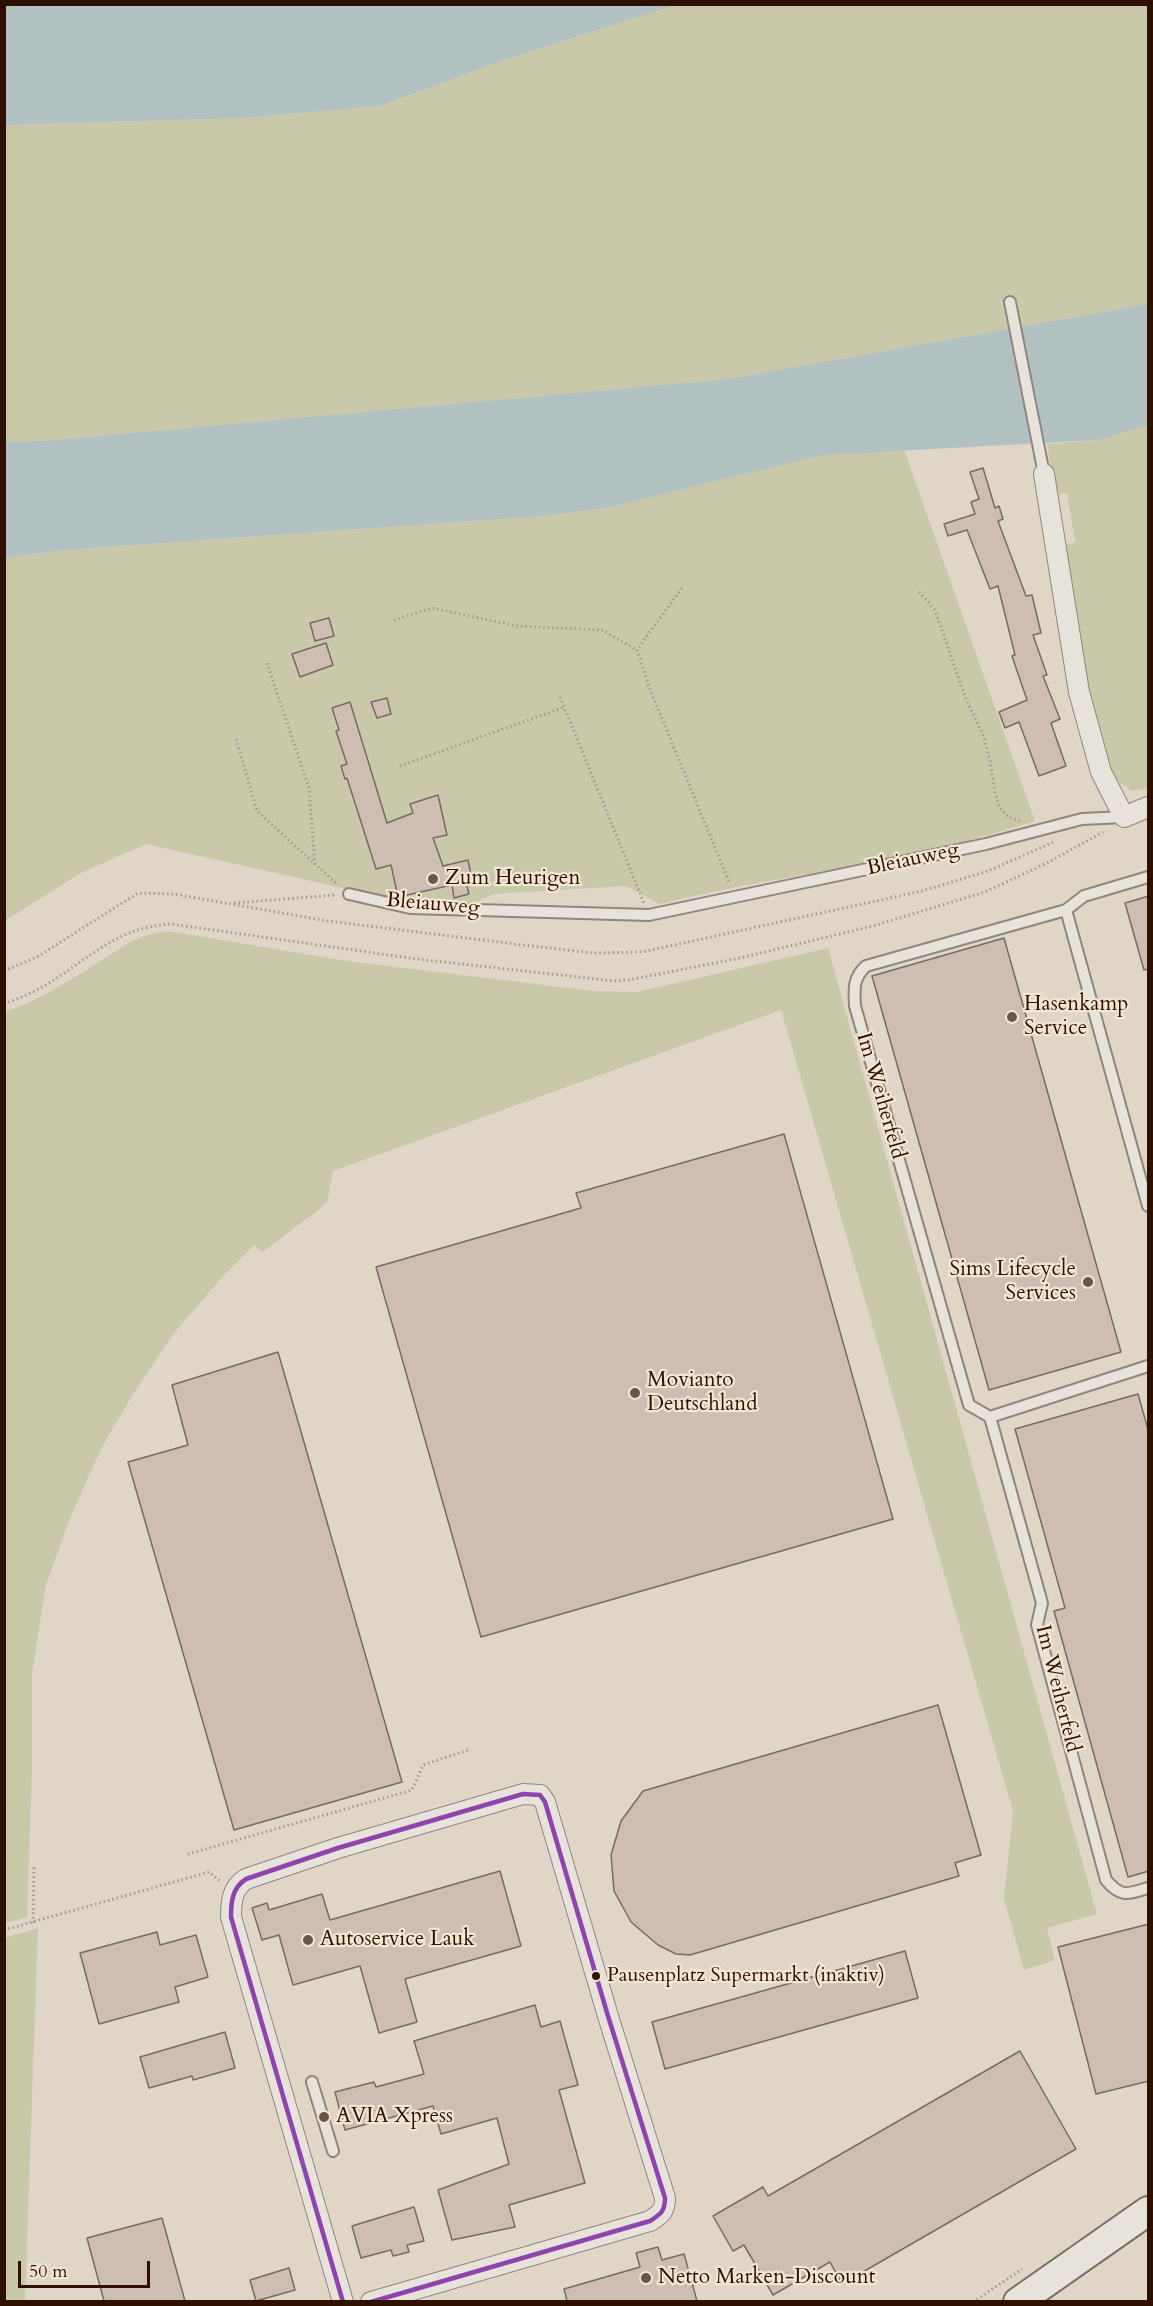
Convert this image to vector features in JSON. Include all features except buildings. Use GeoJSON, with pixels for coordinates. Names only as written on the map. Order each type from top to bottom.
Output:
{"type":"FeatureCollection","features":[{"type":"Feature","properties":{"kind":"main road"},"geometry":{"type":"LineString","coordinates":[[1018,2301],[1149,2211]]}},
{"type":"Feature","properties":{"kind":"street"},"geometry":{"type":"LineString","coordinates":[[1044,474],[1079,692],[1101,772],[1124,818],[1149,807]]}},
{"type":"Feature","properties":{"kind":"street"},"geometry":{"type":"LineString","coordinates":[[343,2301],[231,1917],[234,1893],[240,1882],[246,1879],[338,1848],[523,1794],[540,1795],[545,1802],[665,2198],[665,2209],[650,2221],[371,2301]]}},
{"type":"Feature","properties":{"kind":"lane"},"geometry":{"type":"LineString","coordinates":[[1010,302],[1044,474]]}},
{"type":"Feature","properties":{"kind":"lane","name":"Bleiauweg"},"geometry":{"type":"LineString","coordinates":[[349,894],[410,908],[649,915],[986,844],[1082,819],[1124,818]]}},
{"type":"Feature","properties":{"kind":"lane","name":"Im Weiherfeld"},"geometry":{"type":"LineString","coordinates":[[1149,877],[1084,896],[1066,910],[866,966],[857,974],[854,985],[855,1006],[969,1405],[990,1417],[1042,1603],[1037,1625],[1106,1880],[1113,1889],[1126,1894],[1149,1888]]}},
{"type":"Feature","properties":{"kind":"lane"},"geometry":{"type":"LineString","coordinates":[[1066,910],[1149,1206]]}},
{"type":"Feature","properties":{"kind":"lane"},"geometry":{"type":"LineString","coordinates":[[990,1417],[1149,1366]]}},
{"type":"Feature","properties":{"kind":"lane"},"geometry":{"type":"LineString","coordinates":[[312,2082],[333,2151]]}},
{"type":"Feature","properties":{"kind":"path"},"geometry":{"type":"LineString","coordinates":[[637,650],[682,588]]}},
{"type":"Feature","properties":{"kind":"path"},"geometry":{"type":"LineString","coordinates":[[919,592],[935,610],[965,697],[984,737],[994,793],[1000,808],[1008,816],[1042,829]]}},
{"type":"Feature","properties":{"kind":"path"},"geometry":{"type":"LineString","coordinates":[[394,620],[432,608],[517,626],[602,630],[637,650],[651,692],[735,896]]}},
{"type":"Feature","properties":{"kind":"path"},"geometry":{"type":"LineString","coordinates":[[267,663],[309,788],[315,865]]}},
{"type":"Feature","properties":{"kind":"path"},"geometry":{"type":"LineString","coordinates":[[560,697],[649,915]]}},
{"type":"Feature","properties":{"kind":"path"},"geometry":{"type":"LineString","coordinates":[[400,766],[565,708]]}},
{"type":"Feature","properties":{"kind":"path"},"geometry":{"type":"LineString","coordinates":[[236,739],[257,811],[349,894]]}},
{"type":"Feature","properties":{"kind":"path"},"geometry":{"type":"LineString","coordinates":[[4,1004],[36,991],[119,936],[153,925],[171,924],[417,959],[614,981],[629,980],[740,958],[873,926],[985,892],[1097,837],[1124,818]]}},
{"type":"Feature","properties":{"kind":"path"},"geometry":{"type":"LineString","coordinates":[[229,904],[349,894]]}},
{"type":"Feature","properties":{"kind":"path"},"geometry":{"type":"LineString","coordinates":[[188,1854],[412,1790],[423,1765],[468,1750]]}},
{"type":"Feature","properties":{"kind":"path"},"geometry":{"type":"LineString","coordinates":[[33,1923],[34,1866]]}},
{"type":"Feature","properties":{"kind":"path"},"geometry":{"type":"LineString","coordinates":[[4,1930],[209,1872],[234,1893]]}},
{"type":"Feature","properties":{"kind":"green space"},"geometry":{"type":"Polygon","coordinates":[[[676,5],[1148,5],[1148,304],[728,379],[44,441],[5,442],[4,125],[242,118],[380,106],[504,60],[676,5]]]}},
{"type":"Feature","properties":{"kind":"green space"},"geometry":{"type":"Polygon","coordinates":[[[1148,425],[1148,788],[1132,791],[1117,781],[1102,752],[1083,688],[1062,546],[1075,542],[1067,493],[1055,495],[1047,444],[1098,440],[1148,425]]]}},
{"type":"Feature","properties":{"kind":"green space"},"geometry":{"type":"Polygon","coordinates":[[[904,449],[1035,821],[908,855],[730,888],[660,904],[626,886],[493,894],[475,903],[396,900],[146,844],[79,874],[5,921],[5,558],[63,550],[544,516],[612,507],[822,455],[904,449]]]}},
{"type":"Feature","properties":{"kind":"green space"},"geometry":{"type":"Polygon","coordinates":[[[168,931],[347,961],[594,991],[637,992],[828,948],[1097,1914],[1047,1928],[1055,1960],[1024,1970],[1004,1898],[1013,1811],[781,1010],[333,1171],[327,1203],[263,1252],[254,1245],[225,1274],[174,1333],[132,1396],[102,1447],[70,1518],[46,1585],[32,1674],[32,1771],[27,1917],[5,1923],[5,1012],[52,991],[129,943],[168,931]]]}},
{"type":"Feature","properties":{"kind":"green space"},"geometry":{"type":"Polygon","coordinates":[[[38,1928],[25,2301],[5,2301],[5,1938],[38,1928]]]}},
{"type":"Feature","properties":{"kind":"shaded area"},"geometry":{"type":"Polygon","coordinates":[[[4,5],[676,5],[504,60],[380,106],[242,118],[5,125],[4,5]]]}},
{"type":"Feature","properties":{"kind":"shaded area"},"geometry":{"type":"Polygon","coordinates":[[[1148,304],[1148,425],[1098,440],[822,455],[612,507],[544,516],[63,550],[5,558],[4,442],[44,441],[728,379],[1148,304]]]}},
{"type":"Feature","properties":{"kind":"transit line"},"geometry":{"type":"LineString","coordinates":[[343,2302],[231,1917],[233,1896],[246,1879],[338,1848],[523,1794],[540,1795],[545,1802],[665,2198],[664,2206],[660,2214],[650,2221],[371,2302]]}},
{"type":"Feature","properties":{"kind":"place","name":"Zum Heurigen"},"geometry":{"type":"Point","coordinates":[433,879]}},
{"type":"Feature","properties":{"kind":"place","name":"Hasenkamp Service"},"geometry":{"type":"Point","coordinates":[1012,1017]}},
{"type":"Feature","properties":{"kind":"place","name":"Sims Lifecycle Services"},"geometry":{"type":"Point","coordinates":[1088,1282]}},
{"type":"Feature","properties":{"kind":"place","name":"Movianto Deutschland"},"geometry":{"type":"Point","coordinates":[635,1393]}},
{"type":"Feature","properties":{"kind":"place","name":"Autoservice Lauk"},"geometry":{"type":"Point","coordinates":[308,1940]}},
{"type":"Feature","properties":{"kind":"place","name":"Pausenplatz Supermarkt (inaktiv)"},"geometry":{"type":"Point","coordinates":[596,1976]}},
{"type":"Feature","properties":{"kind":"place","name":"AVIA Xpress"},"geometry":{"type":"Point","coordinates":[324,2117]}},
{"type":"Feature","properties":{"kind":"place","name":"Netto Marken-Discount"},"geometry":{"type":"Point","coordinates":[646,2278]}}]}
